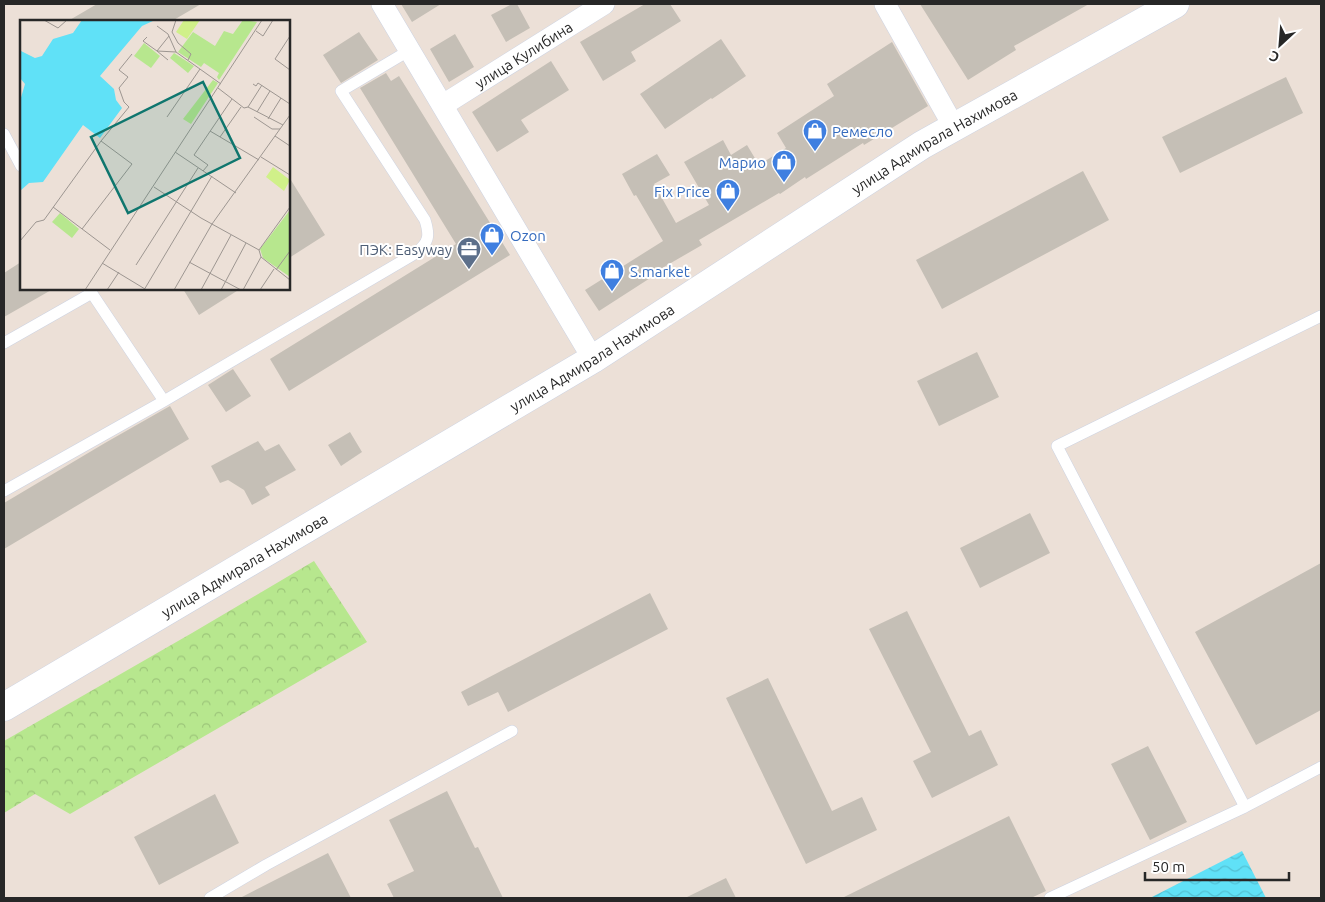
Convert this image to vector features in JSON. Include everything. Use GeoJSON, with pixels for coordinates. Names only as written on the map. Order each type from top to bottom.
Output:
{"type":"FeatureCollection","features":[{"type":"Feature","properties":{"kind":"main road","name":"улица Адмирала Нахимова"},"geometry":{"type":"LineString","coordinates":[[4,706],[593,359],[922,145],[1175,4]]}},
{"type":"Feature","properties":{"kind":"street"},"geometry":{"type":"LineString","coordinates":[[382,4],[593,359]]}},
{"type":"Feature","properties":{"kind":"street","name":"улица Кулибина"},"geometry":{"type":"LineString","coordinates":[[443,106],[604,4]]}},
{"type":"Feature","properties":{"kind":"street"},"geometry":{"type":"LineString","coordinates":[[885,4],[954,127]]}},
{"type":"Feature","properties":{"kind":"lane"},"geometry":{"type":"LineString","coordinates":[[4,491],[164,401],[408,258],[424,246],[428,237],[428,229],[424,220],[341,91],[410,50]]}},
{"type":"Feature","properties":{"kind":"lane"},"geometry":{"type":"LineString","coordinates":[[4,134],[20,164]]}},
{"type":"Feature","properties":{"kind":"lane"},"geometry":{"type":"LineString","coordinates":[[4,343],[91,291],[164,401]]}},
{"type":"Feature","properties":{"kind":"lane"},"geometry":{"type":"LineString","coordinates":[[1246,806],[1057,446],[1321,316]]}},
{"type":"Feature","properties":{"kind":"lane"},"geometry":{"type":"LineString","coordinates":[[210,898],[266,865],[512,731]]}},
{"type":"Feature","properties":{"kind":"lane"},"geometry":{"type":"LineString","coordinates":[[1050,898],[1246,806],[1321,767]]}},
{"type":"Feature","properties":{"kind":"green space"},"geometry":{"type":"Polygon","coordinates":[[[314,561],[367,642],[70,814],[35,794],[4,813],[4,741],[314,561]]]}},
{"type":"Feature","properties":{"kind":"water"},"geometry":{"type":"Polygon","coordinates":[[[1242,851],[1266,898],[1150,898],[1242,851]]]}},
{"type":"Feature","properties":{"kind":"building"},"geometry":{"type":"Polygon","coordinates":[[[97,4],[201,4],[174,20],[70,20],[97,4]]]}},
{"type":"Feature","properties":{"kind":"building"},"geometry":{"type":"Polygon","coordinates":[[[401,4],[441,4],[412,22],[401,4]]]}},
{"type":"Feature","properties":{"kind":"building"},"geometry":{"type":"Polygon","coordinates":[[[512,4],[517,4],[530,28],[506,42],[491,15],[512,4]]]}},
{"type":"Feature","properties":{"kind":"building"},"geometry":{"type":"Polygon","coordinates":[[[645,4],[670,4],[681,21],[631,52],[636,61],[603,81],[580,42],[645,4]]]}},
{"type":"Feature","properties":{"kind":"building"},"geometry":{"type":"Polygon","coordinates":[[[920,4],[1089,4],[1014,46],[1016,50],[968,80],[920,4]]]}},
{"type":"Feature","properties":{"kind":"building"},"geometry":{"type":"Polygon","coordinates":[[[359,32],[378,60],[341,83],[323,55],[359,32]]]}},
{"type":"Feature","properties":{"kind":"building"},"geometry":{"type":"Polygon","coordinates":[[[455,34],[474,67],[449,82],[430,49],[455,34]]]}},
{"type":"Feature","properties":{"kind":"building"},"geometry":{"type":"Polygon","coordinates":[[[721,39],[746,76],[665,129],[640,94],[721,39]]]}},
{"type":"Feature","properties":{"kind":"building"},"geometry":{"type":"Polygon","coordinates":[[[892,42],[928,106],[699,240],[702,245],[657,271],[658,273],[599,311],[585,290],[663,241],[622,174],[657,154],[670,175],[654,184],[676,223],[709,205],[684,162],[723,140],[731,155],[747,145],[759,165],[786,148],[777,133],[834,96],[827,84],[892,42]]]}},
{"type":"Feature","properties":{"kind":"building"},"geometry":{"type":"Polygon","coordinates":[[[551,61],[569,90],[521,120],[529,132],[497,152],[472,112],[551,61]]]}},
{"type":"Feature","properties":{"kind":"building"},"geometry":{"type":"Polygon","coordinates":[[[386,73],[391,81],[399,76],[510,255],[289,391],[270,359],[456,244],[360,88],[386,73]]]}},
{"type":"Feature","properties":{"kind":"building"},"geometry":{"type":"Polygon","coordinates":[[[1286,77],[1303,113],[1180,173],[1162,137],[1286,77]]]}},
{"type":"Feature","properties":{"kind":"building"},"geometry":{"type":"Polygon","coordinates":[[[1083,171],[1109,220],[942,309],[916,260],[1083,171]]]}},
{"type":"Feature","properties":{"kind":"building"},"geometry":{"type":"Polygon","coordinates":[[[290,179],[325,235],[290,257],[290,179]]]}},
{"type":"Feature","properties":{"kind":"building"},"geometry":{"type":"Polygon","coordinates":[[[20,263],[20,290],[51,290],[4,317],[4,273],[20,263]]]}},
{"type":"Feature","properties":{"kind":"building"},"geometry":{"type":"Polygon","coordinates":[[[184,290],[238,290],[199,315],[184,290]]]}},
{"type":"Feature","properties":{"kind":"building"},"geometry":{"type":"Polygon","coordinates":[[[977,352],[999,397],[939,426],[917,381],[977,352]]]}},
{"type":"Feature","properties":{"kind":"building"},"geometry":{"type":"Polygon","coordinates":[[[233,369],[251,396],[226,412],[208,385],[233,369]]]}},
{"type":"Feature","properties":{"kind":"building"},"geometry":{"type":"Polygon","coordinates":[[[170,406],[189,439],[4,549],[4,503],[170,406]]]}},
{"type":"Feature","properties":{"kind":"building"},"geometry":{"type":"Polygon","coordinates":[[[350,432],[362,452],[341,466],[328,445],[350,432]]]}},
{"type":"Feature","properties":{"kind":"building"},"geometry":{"type":"Polygon","coordinates":[[[258,441],[265,451],[279,444],[296,470],[265,487],[270,495],[252,505],[244,490],[228,480],[220,483],[211,466],[258,441]]]}},
{"type":"Feature","properties":{"kind":"building"},"geometry":{"type":"Polygon","coordinates":[[[1030,513],[1050,553],[980,588],[960,548],[1030,513]]]}},
{"type":"Feature","properties":{"kind":"building"},"geometry":{"type":"Polygon","coordinates":[[[1321,563],[1321,710],[1256,745],[1195,632],[1321,563]]]}},
{"type":"Feature","properties":{"kind":"building"},"geometry":{"type":"Polygon","coordinates":[[[650,593],[668,629],[508,712],[498,692],[468,706],[461,692],[650,593]]]}},
{"type":"Feature","properties":{"kind":"building"},"geometry":{"type":"Polygon","coordinates":[[[907,611],[969,736],[981,730],[998,765],[932,798],[913,761],[931,752],[869,629],[907,611]]]}},
{"type":"Feature","properties":{"kind":"building"},"geometry":{"type":"Polygon","coordinates":[[[768,678],[832,811],[862,797],[877,830],[806,864],[726,698],[768,678]]]}},
{"type":"Feature","properties":{"kind":"building"},"geometry":{"type":"Polygon","coordinates":[[[1148,746],[1187,822],[1150,840],[1111,764],[1148,746]]]}},
{"type":"Feature","properties":{"kind":"building"},"geometry":{"type":"Polygon","coordinates":[[[447,791],[475,848],[478,847],[503,898],[394,898],[387,884],[414,871],[389,820],[447,791]]]}},
{"type":"Feature","properties":{"kind":"building"},"geometry":{"type":"Polygon","coordinates":[[[215,794],[239,843],[159,885],[134,837],[215,794]]]}},
{"type":"Feature","properties":{"kind":"building"},"geometry":{"type":"Polygon","coordinates":[[[1009,816],[1046,891],[1031,898],[842,898],[1009,816]]]}},
{"type":"Feature","properties":{"kind":"building"},"geometry":{"type":"Polygon","coordinates":[[[328,853],[351,898],[240,898],[328,853]]]}},
{"type":"Feature","properties":{"kind":"building"},"geometry":{"type":"Polygon","coordinates":[[[726,878],[736,898],[685,898],[726,878]]]}},
{"type":"Feature","properties":{"kind":"place","name":"Ремесло"},"geometry":{"type":"Point","coordinates":[815,152]}},
{"type":"Feature","properties":{"kind":"place","name":"Марио"},"geometry":{"type":"Point","coordinates":[784,183]}},
{"type":"Feature","properties":{"kind":"place","name":"Fix Price"},"geometry":{"type":"Point","coordinates":[728,212]}},
{"type":"Feature","properties":{"kind":"place","name":"Ozon"},"geometry":{"type":"Point","coordinates":[492,256]}},
{"type":"Feature","properties":{"kind":"place","name":"ПЭК: Easyway"},"geometry":{"type":"Point","coordinates":[469,270]}},
{"type":"Feature","properties":{"kind":"place","name":"S.market"},"geometry":{"type":"Point","coordinates":[612,292]}}]}
